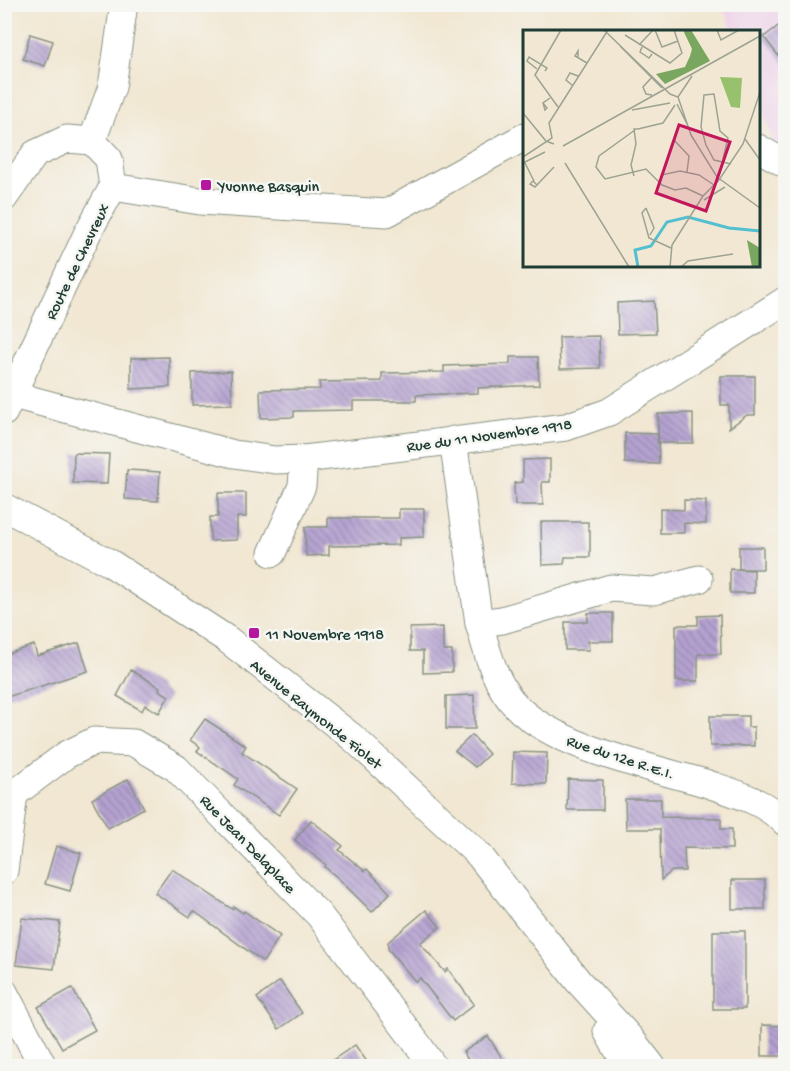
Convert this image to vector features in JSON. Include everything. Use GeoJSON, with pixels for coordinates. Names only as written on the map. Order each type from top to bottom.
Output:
{"type":"FeatureCollection","features":[{"type":"Feature","properties":{"kind":"street"},"geometry":{"type":"LineString","coordinates":[[4,198],[35,154],[67,139],[92,141],[112,87],[124,4]]}},
{"type":"Feature","properties":{"kind":"street"},"geometry":{"type":"LineString","coordinates":[[113,187],[200,201],[387,213],[523,138]]}},
{"type":"Feature","properties":{"kind":"street","name":"Route de Chevreux"},"geometry":{"type":"LineString","coordinates":[[9,404],[88,232],[113,187],[109,159],[92,141]]}},
{"type":"Feature","properties":{"kind":"street"},"geometry":{"type":"LineString","coordinates":[[760,149],[786,164]]}},
{"type":"Feature","properties":{"kind":"street","name":"Rue du 11 Novembre 1918"},"geometry":{"type":"LineString","coordinates":[[9,404],[234,454],[275,460],[304,459],[566,427],[609,412],[786,300]]}},
{"type":"Feature","properties":{"kind":"street","name":"Rue du 12e R.E.I."},"geometry":{"type":"LineString","coordinates":[[453,440],[479,623],[501,685],[516,706],[552,733],[587,747],[749,797],[776,813],[786,823]]}},
{"type":"Feature","properties":{"kind":"street"},"geometry":{"type":"LineString","coordinates":[[272,553],[302,486],[304,459]]}},
{"type":"Feature","properties":{"kind":"street","name":"Avenue Raymonde Fiolet"},"geometry":{"type":"LineString","coordinates":[[4,507],[110,563],[228,640],[352,737],[479,855],[578,981],[652,1066]]}},
{"type":"Feature","properties":{"kind":"street"},"geometry":{"type":"LineString","coordinates":[[479,623],[502,620],[611,588],[654,591],[699,579]]}},
{"type":"Feature","properties":{"kind":"street","name":"Rue Jean Delaplace"},"geometry":{"type":"LineString","coordinates":[[4,871],[9,795],[66,755],[94,741],[134,743],[176,768],[319,915],[433,1066]]}},
{"type":"Feature","properties":{"kind":"street","name":"Avenue Raymonde Fiolet"},"geometry":{"type":"LineString","coordinates":[[578,981],[627,1066]]}},
{"type":"Feature","properties":{"kind":"street"},"geometry":{"type":"LineString","coordinates":[[4,992],[43,1066]]}},
{"type":"Feature","properties":{"kind":"shaded area"},"geometry":{"type":"Polygon","coordinates":[[[718,5],[785,5],[785,176],[760,105],[760,30],[733,30],[727,16],[718,5]]]}},
{"type":"Feature","properties":{"kind":"building"},"geometry":{"type":"Polygon","coordinates":[[[786,20],[786,66],[764,37],[786,20]]]}},
{"type":"Feature","properties":{"kind":"building"},"geometry":{"type":"Polygon","coordinates":[[[30,34],[53,41],[45,66],[23,59],[30,34]]]}},
{"type":"Feature","properties":{"kind":"building"},"geometry":{"type":"Polygon","coordinates":[[[654,301],[656,333],[618,334],[617,303],[654,301]]]}},
{"type":"Feature","properties":{"kind":"building"},"geometry":{"type":"Polygon","coordinates":[[[599,336],[600,368],[560,369],[559,337],[599,336]]]}},
{"type":"Feature","properties":{"kind":"building"},"geometry":{"type":"Polygon","coordinates":[[[169,357],[170,387],[131,389],[131,358],[169,357]]]}},
{"type":"Feature","properties":{"kind":"building"},"geometry":{"type":"Polygon","coordinates":[[[510,357],[538,357],[539,385],[478,388],[478,393],[416,395],[416,401],[353,401],[353,410],[294,411],[294,417],[261,418],[260,390],[320,389],[319,382],[382,381],[382,373],[444,372],[444,366],[510,364],[510,357]]]}},
{"type":"Feature","properties":{"kind":"building"},"geometry":{"type":"Polygon","coordinates":[[[231,371],[232,404],[192,405],[192,373],[231,371]]]}},
{"type":"Feature","properties":{"kind":"building"},"geometry":{"type":"Polygon","coordinates":[[[721,376],[755,376],[755,415],[747,415],[729,428],[729,405],[721,405],[721,376]]]}},
{"type":"Feature","properties":{"kind":"building"},"geometry":{"type":"Polygon","coordinates":[[[693,413],[693,443],[658,443],[658,414],[693,413]]]}},
{"type":"Feature","properties":{"kind":"building"},"geometry":{"type":"Polygon","coordinates":[[[625,433],[658,434],[659,464],[625,463],[625,433]]]}},
{"type":"Feature","properties":{"kind":"building"},"geometry":{"type":"Polygon","coordinates":[[[74,453],[109,454],[107,484],[73,483],[74,453]]]}},
{"type":"Feature","properties":{"kind":"building"},"geometry":{"type":"Polygon","coordinates":[[[550,459],[550,482],[542,482],[543,505],[515,505],[514,483],[523,482],[523,460],[550,459]]]}},
{"type":"Feature","properties":{"kind":"building"},"geometry":{"type":"Polygon","coordinates":[[[127,470],[160,472],[158,501],[125,499],[127,470]]]}},
{"type":"Feature","properties":{"kind":"building"},"geometry":{"type":"Polygon","coordinates":[[[218,493],[246,493],[246,517],[237,517],[237,540],[210,541],[210,517],[218,517],[218,493]]]}},
{"type":"Feature","properties":{"kind":"building"},"geometry":{"type":"Polygon","coordinates":[[[684,500],[706,501],[706,524],[684,523],[684,533],[660,533],[660,509],[684,510],[684,500]]]}},
{"type":"Feature","properties":{"kind":"building"},"geometry":{"type":"Polygon","coordinates":[[[399,509],[424,509],[424,537],[399,538],[399,545],[329,546],[329,555],[306,556],[305,527],[328,527],[328,518],[399,518],[399,509]]]}},
{"type":"Feature","properties":{"kind":"building"},"geometry":{"type":"Polygon","coordinates":[[[541,522],[588,522],[590,557],[565,557],[564,564],[542,565],[541,522]]]}},
{"type":"Feature","properties":{"kind":"building"},"geometry":{"type":"Polygon","coordinates":[[[739,547],[763,547],[763,569],[739,569],[739,547]]]}},
{"type":"Feature","properties":{"kind":"building"},"geometry":{"type":"Polygon","coordinates":[[[730,569],[754,570],[754,593],[730,593],[730,569]]]}},
{"type":"Feature","properties":{"kind":"building"},"geometry":{"type":"Polygon","coordinates":[[[588,613],[613,613],[613,641],[588,641],[589,650],[565,650],[565,622],[588,622],[588,613]]]}},
{"type":"Feature","properties":{"kind":"building"},"geometry":{"type":"Polygon","coordinates":[[[720,615],[721,654],[698,654],[698,681],[676,681],[676,625],[698,625],[698,616],[720,615]]]}},
{"type":"Feature","properties":{"kind":"building"},"geometry":{"type":"Polygon","coordinates":[[[443,627],[443,651],[452,651],[452,672],[423,673],[423,651],[410,651],[410,628],[443,627]]]}},
{"type":"Feature","properties":{"kind":"building"},"geometry":{"type":"Polygon","coordinates":[[[79,643],[88,671],[4,698],[4,655],[34,645],[37,656],[79,643]]]}},
{"type":"Feature","properties":{"kind":"building"},"geometry":{"type":"Polygon","coordinates":[[[131,670],[160,687],[159,690],[169,696],[159,713],[145,705],[142,711],[117,696],[131,670]]]}},
{"type":"Feature","properties":{"kind":"building"},"geometry":{"type":"Polygon","coordinates":[[[474,695],[475,729],[446,729],[446,696],[474,695]]]}},
{"type":"Feature","properties":{"kind":"building"},"geometry":{"type":"Polygon","coordinates":[[[710,716],[748,716],[748,727],[754,727],[754,746],[710,746],[710,716]]]}},
{"type":"Feature","properties":{"kind":"building"},"geometry":{"type":"Polygon","coordinates":[[[205,719],[246,746],[242,752],[297,789],[279,815],[234,785],[238,779],[197,751],[200,747],[190,740],[205,719]]]}},
{"type":"Feature","properties":{"kind":"building"},"geometry":{"type":"Polygon","coordinates":[[[472,735],[489,754],[475,767],[455,751],[472,735]]]}},
{"type":"Feature","properties":{"kind":"building"},"geometry":{"type":"Polygon","coordinates":[[[513,752],[547,753],[546,784],[512,783],[513,752]]]}},
{"type":"Feature","properties":{"kind":"building"},"geometry":{"type":"Polygon","coordinates":[[[128,779],[144,808],[108,828],[92,799],[128,779]]]}},
{"type":"Feature","properties":{"kind":"building"},"geometry":{"type":"Polygon","coordinates":[[[568,779],[603,780],[603,810],[567,810],[568,779]]]}},
{"type":"Feature","properties":{"kind":"building"},"geometry":{"type":"Polygon","coordinates":[[[625,799],[661,799],[661,817],[721,818],[721,829],[732,829],[732,849],[684,848],[685,871],[672,871],[661,880],[660,829],[626,829],[625,799]]]}},
{"type":"Feature","properties":{"kind":"building"},"geometry":{"type":"Polygon","coordinates":[[[311,820],[343,846],[339,850],[365,871],[367,869],[390,893],[372,912],[325,867],[326,865],[295,840],[311,820]]]}},
{"type":"Feature","properties":{"kind":"building"},"geometry":{"type":"Polygon","coordinates":[[[56,846],[81,853],[70,891],[45,884],[56,846]]]}},
{"type":"Feature","properties":{"kind":"building"},"geometry":{"type":"Polygon","coordinates":[[[172,869],[232,909],[234,907],[243,913],[244,911],[280,936],[263,962],[194,911],[190,917],[155,893],[172,869]]]}},
{"type":"Feature","properties":{"kind":"building"},"geometry":{"type":"Polygon","coordinates":[[[732,880],[765,880],[765,909],[732,909],[732,880]]]}},
{"type":"Feature","properties":{"kind":"building"},"geometry":{"type":"Polygon","coordinates":[[[426,910],[440,927],[420,943],[445,972],[448,969],[474,1004],[453,1021],[420,978],[416,982],[388,949],[388,942],[426,910]]]}},
{"type":"Feature","properties":{"kind":"building"},"geometry":{"type":"Polygon","coordinates":[[[22,918],[60,922],[54,969],[16,965],[22,918]]]}},
{"type":"Feature","properties":{"kind":"building"},"geometry":{"type":"Polygon","coordinates":[[[713,931],[745,931],[745,1009],[713,1009],[713,931]]]}},
{"type":"Feature","properties":{"kind":"building"},"geometry":{"type":"Polygon","coordinates":[[[280,981],[302,1013],[279,1029],[257,998],[280,981]]]}},
{"type":"Feature","properties":{"kind":"building"},"geometry":{"type":"Polygon","coordinates":[[[72,988],[95,1030],[62,1048],[38,1007],[72,988]]]}},
{"type":"Feature","properties":{"kind":"building"},"geometry":{"type":"Polygon","coordinates":[[[762,1025],[786,1026],[786,1056],[762,1056],[762,1025]]]}},
{"type":"Feature","properties":{"kind":"building"},"geometry":{"type":"Polygon","coordinates":[[[488,1036],[507,1066],[472,1066],[463,1052],[488,1036]]]}},
{"type":"Feature","properties":{"kind":"building"},"geometry":{"type":"Polygon","coordinates":[[[355,1045],[370,1066],[324,1066],[355,1045]]]}},
{"type":"Feature","properties":{"kind":"place","name":"Yvonne Basquin"},"geometry":{"type":"Point","coordinates":[206,185]}},
{"type":"Feature","properties":{"kind":"place","name":"11 Novembre 1918"},"geometry":{"type":"Point","coordinates":[254,633]}}]}
